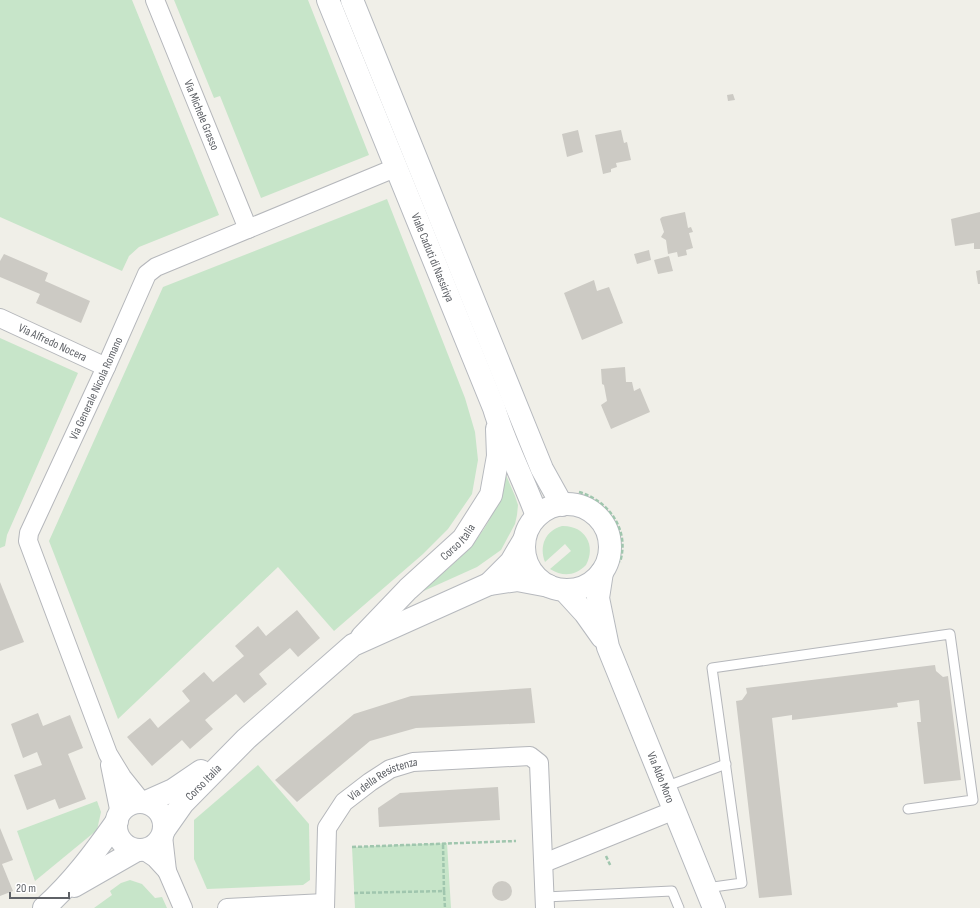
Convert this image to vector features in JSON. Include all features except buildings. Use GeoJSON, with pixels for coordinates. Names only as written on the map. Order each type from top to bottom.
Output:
{"type":"FeatureCollection","features":[{"type":"Feature","properties":{"kind":"main road","name":"Viale Caduti di Nassiriya"},"geometry":{"type":"LineString","coordinates":[[328,0],[395,168],[494,408],[500,429],[523,476],[538,516]]}},
{"type":"Feature","properties":{"kind":"main road","name":"Viale Caduti di Nassiriya"},"geometry":{"type":"LineString","coordinates":[[352,0],[542,469],[568,497]]}},
{"type":"Feature","properties":{"kind":"main road","name":"Corso Italia"},"geometry":{"type":"LineString","coordinates":[[61,893],[140,850],[158,843],[183,803],[246,739],[353,645],[408,589],[463,539],[491,495],[498,456],[498,436],[494,408]]}},
{"type":"Feature","properties":{"kind":"main road"},"geometry":{"type":"LineString","coordinates":[[568,497],[576,505],[589,510],[600,520],[607,532],[610,545],[608,559],[610,568],[591,582],[578,588],[557,588],[537,578],[529,568],[524,554],[524,540],[529,527],[538,516],[568,497]]}},
{"type":"Feature","properties":{"kind":"main road","name":"Corso Italia"},"geometry":{"type":"LineString","coordinates":[[489,584],[510,562],[524,540]]}},
{"type":"Feature","properties":{"kind":"main road","name":"Via Aldo Moro"},"geometry":{"type":"LineString","coordinates":[[610,568],[598,598],[608,647],[714,908]]}},
{"type":"Feature","properties":{"kind":"main road","name":"Corso Italia"},"geometry":{"type":"LineString","coordinates":[[353,645],[489,584],[517,580],[557,588]]}},
{"type":"Feature","properties":{"kind":"main road","name":"Via Aldo Moro"},"geometry":{"type":"LineString","coordinates":[[557,588],[585,612],[608,647]]}},
{"type":"Feature","properties":{"kind":"main road","name":"Corso Italia"},"geometry":{"type":"LineString","coordinates":[[44,908],[61,893],[92,858],[126,807],[144,802],[173,790],[246,739]]}},
{"type":"Feature","properties":{"kind":"main road"},"geometry":{"type":"LineString","coordinates":[[144,802],[154,806],[160,812],[164,820],[164,833]]}},
{"type":"Feature","properties":{"kind":"main road"},"geometry":{"type":"LineString","coordinates":[[118,817],[118,836],[123,843],[140,850]]}},
{"type":"Feature","properties":{"kind":"street","name":"Via Michele Grasso"},"geometry":{"type":"LineString","coordinates":[[155,0],[248,229]]}},
{"type":"Feature","properties":{"kind":"street","name":"Via Generale Nicola Romano"},"geometry":{"type":"LineString","coordinates":[[144,802],[122,777],[108,754],[28,537],[147,274],[156,267],[395,168]]}},
{"type":"Feature","properties":{"kind":"street","name":"Via Alfredo Nocera"},"geometry":{"type":"LineString","coordinates":[[0,318],[106,367]]}},
{"type":"Feature","properties":{"kind":"street","name":"Via Generale Nicola Romano"},"geometry":{"type":"LineString","coordinates":[[108,754],[118,817]]}},
{"type":"Feature","properties":{"kind":"street","name":"Via della Resistenza"},"geometry":{"type":"LineString","coordinates":[[227,908],[325,906],[327,828],[344,802],[370,782],[390,769],[413,762],[530,756],[539,763],[544,863]]}},
{"type":"Feature","properties":{"kind":"street"},"geometry":{"type":"LineString","coordinates":[[545,902],[544,863],[675,810]]}},
{"type":"Feature","properties":{"kind":"street"},"geometry":{"type":"LineString","coordinates":[[164,833],[166,871]]}},
{"type":"Feature","properties":{"kind":"street"},"geometry":{"type":"LineString","coordinates":[[140,850],[155,858],[166,871],[183,908]]}},
{"type":"Feature","properties":{"kind":"lane"},"geometry":{"type":"LineString","coordinates":[[706,888],[742,883],[712,668],[950,634],[973,800],[908,809]]}},
{"type":"Feature","properties":{"kind":"lane"},"geometry":{"type":"LineString","coordinates":[[665,787],[726,764]]}},
{"type":"Feature","properties":{"kind":"lane"},"geometry":{"type":"LineString","coordinates":[[545,902],[672,891],[679,908]]}},
{"type":"Feature","properties":{"kind":"path"},"geometry":{"type":"LineString","coordinates":[[568,497],[596,499],[613,515],[622,536],[622,547],[610,568]]}},
{"type":"Feature","properties":{"kind":"path"},"geometry":{"type":"LineString","coordinates":[[352,847],[516,841]]}},
{"type":"Feature","properties":{"kind":"path"},"geometry":{"type":"LineString","coordinates":[[443,844],[445,908]]}},
{"type":"Feature","properties":{"kind":"path"},"geometry":{"type":"LineString","coordinates":[[605,854],[611,867]]}},
{"type":"Feature","properties":{"kind":"path"},"geometry":{"type":"LineString","coordinates":[[354,893],[444,890]]}},
{"type":"Feature","properties":{"kind":"green space"},"geometry":{"type":"Polygon","coordinates":[[[0,0],[132,0],[219,215],[139,247],[129,256],[122,271],[0,217],[0,0]]]}},
{"type":"Feature","properties":{"kind":"green space"},"geometry":{"type":"Polygon","coordinates":[[[174,0],[308,0],[369,155],[261,198],[220,96],[214,98],[174,0]]]}},
{"type":"Feature","properties":{"kind":"green space"},"geometry":{"type":"Polygon","coordinates":[[[387,199],[465,398],[475,432],[478,460],[472,494],[448,529],[423,554],[334,631],[278,567],[118,719],[49,541],[163,287],[387,199]]]}},
{"type":"Feature","properties":{"kind":"green space"},"geometry":{"type":"Polygon","coordinates":[[[0,338],[78,373],[7,535],[5,546],[0,548],[0,338]]]}},
{"type":"Feature","properties":{"kind":"green space"},"geometry":{"type":"Polygon","coordinates":[[[506,475],[518,505],[515,524],[501,550],[477,567],[417,594],[450,567],[471,547],[494,510],[506,475]]]}},
{"type":"Feature","properties":{"kind":"green space"},"geometry":{"type":"Polygon","coordinates":[[[562,526],[577,529],[582,533],[589,544],[590,550],[586,565],[582,569],[569,574],[555,572],[550,569],[571,551],[565,544],[545,562],[543,556],[543,545],[548,535],[551,531],[562,526]]]}},
{"type":"Feature","properties":{"kind":"green space"},"geometry":{"type":"Polygon","coordinates":[[[258,765],[309,824],[310,880],[303,885],[207,889],[194,859],[194,820],[258,765]]]}},
{"type":"Feature","properties":{"kind":"green space"},"geometry":{"type":"Polygon","coordinates":[[[97,801],[101,812],[97,830],[35,881],[17,831],[97,801]]]}},
{"type":"Feature","properties":{"kind":"green space"},"geometry":{"type":"Polygon","coordinates":[[[447,843],[451,908],[355,908],[352,847],[447,843]]]}},
{"type":"Feature","properties":{"kind":"green space"},"geometry":{"type":"Polygon","coordinates":[[[130,880],[142,884],[155,898],[162,897],[167,908],[94,908],[112,895],[110,891],[121,883],[130,880]]]}}]}
